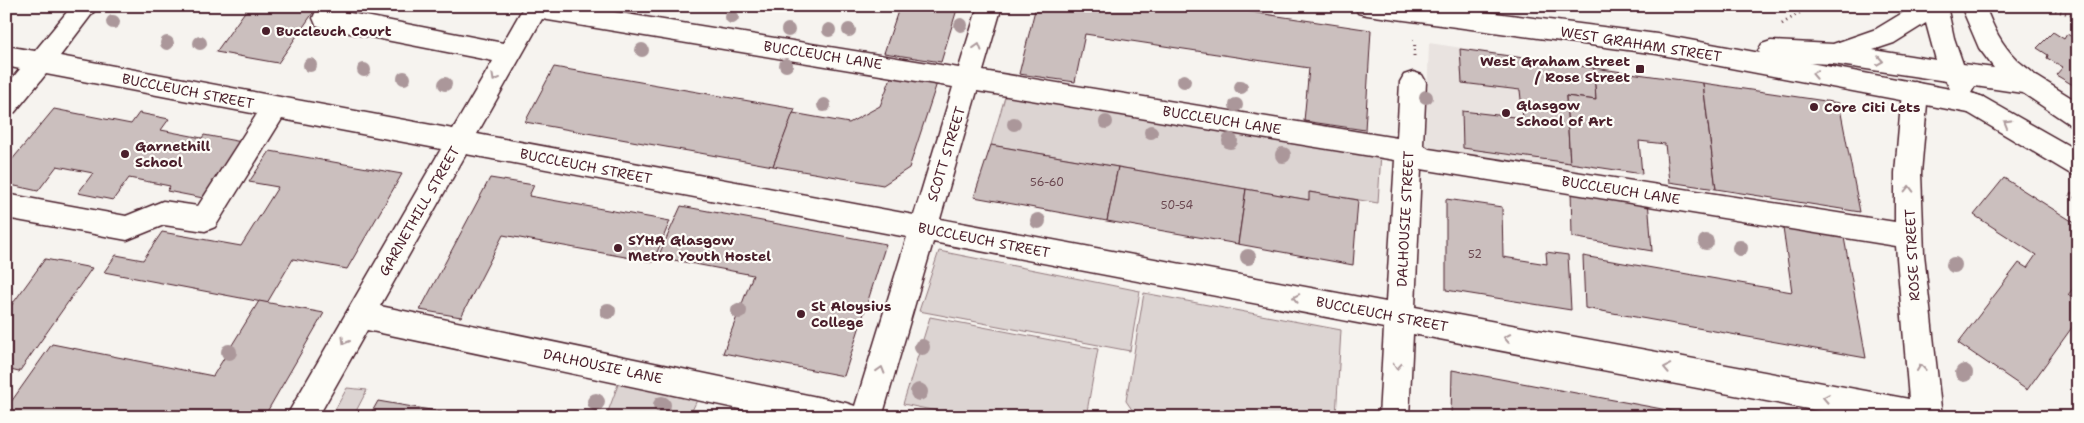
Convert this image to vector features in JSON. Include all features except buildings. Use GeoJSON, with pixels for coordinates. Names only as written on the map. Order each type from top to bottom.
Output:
{"type":"FeatureCollection","features":[{"type":"Feature","properties":{"kind":"street"},"geometry":{"type":"LineString","coordinates":[[6,105],[86,6]]}},
{"type":"Feature","properties":{"kind":"street","name":"SCOTT STREET"},"geometry":{"type":"LineString","coordinates":[[867,417],[990,6]]}},
{"type":"Feature","properties":{"kind":"street","name":"WEST GRAHAM STREET"},"geometry":{"type":"LineString","coordinates":[[1366,6],[1917,80]]}},
{"type":"Feature","properties":{"kind":"street"},"geometry":{"type":"LineString","coordinates":[[1833,54],[1885,36],[1935,6],[1940,37],[1953,72],[1974,104]]}},
{"type":"Feature","properties":{"kind":"street","name":"ROSE STREET"},"geometry":{"type":"LineString","coordinates":[[1926,417],[1908,236],[1910,147],[1917,80],[1935,6]]}},
{"type":"Feature","properties":{"kind":"street"},"geometry":{"type":"LineString","coordinates":[[1972,6],[1995,66]]}},
{"type":"Feature","properties":{"kind":"street","name":"BUCCLEUCH LANE"},"geometry":{"type":"LineString","coordinates":[[537,7],[1409,151],[1424,159],[1908,236]]}},
{"type":"Feature","properties":{"kind":"street","name":"GARNETHILL STREET"},"geometry":{"type":"LineString","coordinates":[[301,417],[537,7]]}},
{"type":"Feature","properties":{"kind":"street"},"geometry":{"type":"LineString","coordinates":[[325,18],[509,54]]}},
{"type":"Feature","properties":{"kind":"street"},"geometry":{"type":"LineString","coordinates":[[1657,44],[1833,54],[1917,80],[1974,104],[2078,165]]}},
{"type":"Feature","properties":{"kind":"street","name":"BUCCLEUCH STREET"},"geometry":{"type":"LineString","coordinates":[[6,56],[459,143],[1926,417]]}},
{"type":"Feature","properties":{"kind":"street"},"geometry":{"type":"LineString","coordinates":[[1917,80],[1953,72],[1995,66],[2029,84],[2078,116]]}},
{"type":"Feature","properties":{"kind":"street"},"geometry":{"type":"LineString","coordinates":[[1974,104],[1995,66]]}},
{"type":"Feature","properties":{"kind":"street","name":"DALHOUSIE STREET"},"geometry":{"type":"LineString","coordinates":[[1394,417],[1413,82]]}},
{"type":"Feature","properties":{"kind":"street"},"geometry":{"type":"LineString","coordinates":[[6,206],[127,228],[163,213],[205,219],[275,108]]}},
{"type":"Feature","properties":{"kind":"street","name":"DALHOUSIE LANE"},"geometry":{"type":"LineString","coordinates":[[359,315],[846,417]]}},
{"type":"Feature","properties":{"kind":"path"},"geometry":{"type":"LineString","coordinates":[[2041,6],[2078,17]]}},
{"type":"Feature","properties":{"kind":"shaded area","name":"Glasgow School of Art"},"geometry":{"type":"Polygon","coordinates":[[[1429,43],[1594,68],[1572,183],[1425,159],[1429,43]]]}},
{"type":"Feature","properties":{"kind":"shaded area"},"geometry":{"type":"Polygon","coordinates":[[[1007,90],[1381,152],[1378,203],[1310,192],[1309,200],[991,145],[1007,90]]]}},
{"type":"Feature","properties":{"kind":"shaded area"},"geometry":{"type":"Polygon","coordinates":[[[939,251],[1140,291],[1130,351],[919,311],[939,251]]]}},
{"type":"Feature","properties":{"kind":"shaded area"},"geometry":{"type":"Polygon","coordinates":[[[1144,293],[1341,330],[1336,417],[1137,417],[1126,401],[1144,293]]]}},
{"type":"Feature","properties":{"kind":"shaded area"},"geometry":{"type":"Polygon","coordinates":[[[930,317],[1098,349],[1086,417],[965,417],[903,404],[930,317]]]}},
{"type":"Feature","properties":{"kind":"shaded area"},"geometry":{"type":"Polygon","coordinates":[[[619,382],[698,398],[689,417],[606,417],[619,382]]]}},
{"type":"Feature","properties":{"kind":"shaded area"},"geometry":{"type":"Polygon","coordinates":[[[347,388],[367,390],[353,417],[331,417],[347,388]]]}},
{"type":"Feature","properties":{"kind":"place","name":"Buccleuch Court"},"geometry":{"type":"Point","coordinates":[266,31]}},
{"type":"Feature","properties":{"kind":"place","name":"West Graham Street / Rose Street"},"geometry":{"type":"Point","coordinates":[1640,69]}},
{"type":"Feature","properties":{"kind":"place","name":"Core Citi Lets"},"geometry":{"type":"Point","coordinates":[1814,107]}},
{"type":"Feature","properties":{"kind":"place","name":"Glasgow School of Art"},"geometry":{"type":"Point","coordinates":[1506,113]}},
{"type":"Feature","properties":{"kind":"place","name":"Garnethill School"},"geometry":{"type":"Point","coordinates":[125,154]}},
{"type":"Feature","properties":{"kind":"place","name":"SYHA Glasgow Metro Youth Hostel"},"geometry":{"type":"Point","coordinates":[618,248]}},
{"type":"Feature","properties":{"kind":"place","name":"St Aloysius College"},"geometry":{"type":"Point","coordinates":[801,314]}}]}
